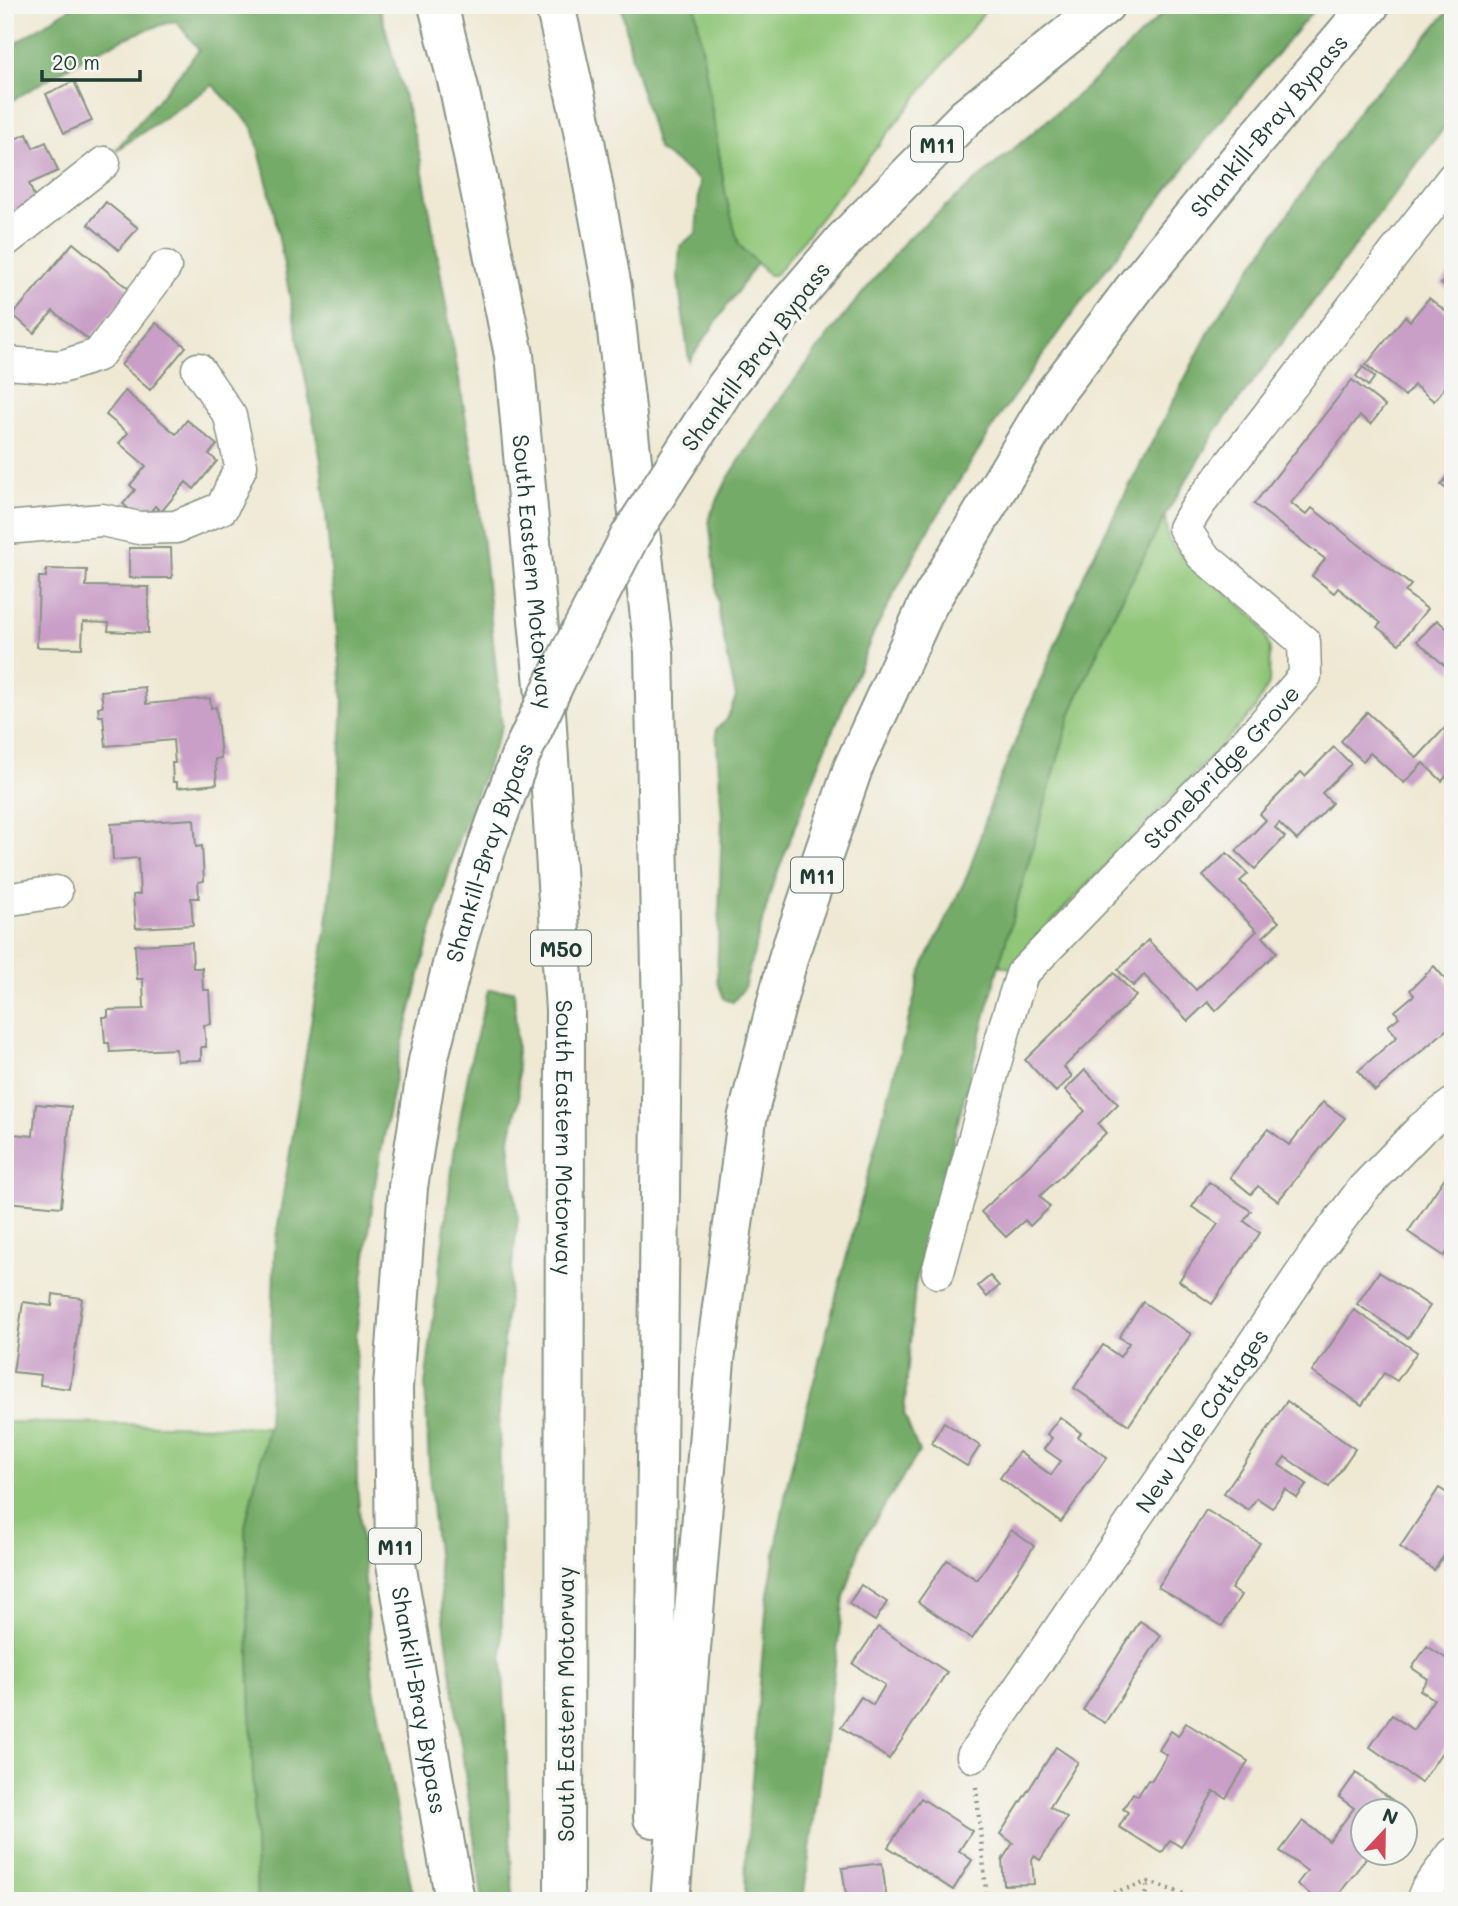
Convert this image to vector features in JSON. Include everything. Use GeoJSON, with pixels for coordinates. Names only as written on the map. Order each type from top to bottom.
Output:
{"type":"FeatureCollection","features":[{"type":"Feature","properties":{"kind":"highway","name":"South Eastern Motorway"},"geometry":{"type":"LineString","coordinates":[[438,5],[459,88],[514,355],[545,696],[565,1010],[564,1901]]}},
{"type":"Feature","properties":{"kind":"highway"},"geometry":{"type":"LineString","coordinates":[[555,5],[582,125],[612,286],[654,652],[662,1013],[652,1901]]}},
{"type":"Feature","properties":{"kind":"highway","name":"Shankill-Bray Bypass"},"geometry":{"type":"LineString","coordinates":[[455,1901],[395,1558],[393,1388],[408,1187],[428,1061],[458,937],[488,844],[520,757],[630,536],[725,388],[789,304],[844,240],[966,117],[1105,5]]}},
{"type":"Feature","properties":{"kind":"highway","name":"Shankill-Bray Bypass"},"geometry":{"type":"LineString","coordinates":[[670,1901],[715,1360],[747,1119],[789,955],[853,768],[927,606],[1054,394],[1139,282],[1370,5]]}},
{"type":"Feature","properties":{"kind":"street"},"geometry":{"type":"LineString","coordinates":[[5,241],[104,163]]}},
{"type":"Feature","properties":{"kind":"street","name":"Stonebridge Grove"},"geometry":{"type":"LineString","coordinates":[[938,1272],[1006,1023],[1022,974],[1259,729],[1305,676],[1304,642],[1202,555],[1184,528],[1200,503],[1453,178]]}},
{"type":"Feature","properties":{"kind":"street"},"geometry":{"type":"LineString","coordinates":[[5,363],[61,367],[98,355],[165,267]]}},
{"type":"Feature","properties":{"kind":"street"},"geometry":{"type":"LineString","coordinates":[[5,528],[102,520],[139,528],[176,527],[222,508],[241,466],[230,416],[198,369]]}},
{"type":"Feature","properties":{"kind":"street"},"geometry":{"type":"LineString","coordinates":[[5,900],[56,892]]}},
{"type":"Feature","properties":{"kind":"street","name":"New Vale Cottages"},"geometry":{"type":"LineString","coordinates":[[973,1756],[1316,1252],[1363,1189],[1422,1128],[1453,1104]]}},
{"type":"Feature","properties":{"kind":"street"},"geometry":{"type":"LineString","coordinates":[[1422,1901],[1427,1889],[1453,1854]]}},
{"type":"Feature","properties":{"kind":"path"},"geometry":{"type":"LineString","coordinates":[[973,1756],[987,1901]]}},
{"type":"Feature","properties":{"kind":"path"},"geometry":{"type":"LineString","coordinates":[[1144,1901],[1149,1882]]}},
{"type":"Feature","properties":{"kind":"path"},"geometry":{"type":"LineString","coordinates":[[1087,1901],[1149,1882],[1205,1901]]}},
{"type":"Feature","properties":{"kind":"green space"},"geometry":{"type":"Polygon","coordinates":[[[75,5],[379,5],[420,156],[476,477],[502,726],[458,841],[399,1057],[375,1184],[356,1336],[357,1482],[373,1683],[414,1901],[257,1901],[245,1527],[268,1427],[275,1244],[327,924],[336,833],[343,699],[321,461],[272,202],[253,127],[213,85],[115,151],[199,50],[176,21],[109,45],[5,105],[5,50],[75,5]]]}},
{"type":"Feature","properties":{"kind":"green space"},"geometry":{"type":"Polygon","coordinates":[[[621,5],[695,5],[726,197],[739,245],[757,263],[689,361],[678,278],[680,246],[696,233],[700,181],[658,149],[632,58],[621,5]]]}},
{"type":"Feature","properties":{"kind":"green space"},"geometry":{"type":"Polygon","coordinates":[[[695,5],[987,5],[983,14],[775,275],[769,275],[739,245],[726,197],[695,5]]]}},
{"type":"Feature","properties":{"kind":"green space"},"geometry":{"type":"Polygon","coordinates":[[[1171,5],[1318,5],[1216,127],[1090,290],[1001,414],[925,536],[874,632],[819,764],[772,887],[744,988],[733,1002],[724,999],[717,980],[722,818],[716,729],[726,721],[736,697],[720,620],[709,518],[727,480],[773,409],[833,329],[907,239],[1089,85],[1171,5]]]}},
{"type":"Feature","properties":{"kind":"green space"},"geometry":{"type":"Polygon","coordinates":[[[1453,5],[1453,116],[1215,432],[1165,516],[1111,620],[1071,713],[999,965],[915,1285],[904,1414],[919,1452],[861,1543],[844,1598],[803,1901],[745,1901],[746,1851],[767,1600],[788,1480],[922,968],[968,874],[995,791],[1087,568],[1213,324],[1363,104],[1404,64],[1453,5]]]}},
{"type":"Feature","properties":{"kind":"green space"},"geometry":{"type":"Polygon","coordinates":[[[1165,516],[1168,539],[1175,549],[1257,619],[1270,650],[1269,684],[1253,712],[1037,937],[1014,969],[999,965],[1071,713],[1111,620],[1165,516]]]}},
{"type":"Feature","properties":{"kind":"green space"},"geometry":{"type":"Polygon","coordinates":[[[488,990],[514,990],[519,1099],[509,1142],[518,1218],[505,1326],[499,1409],[502,1643],[513,1901],[483,1901],[443,1613],[430,1485],[425,1385],[455,1146],[471,1059],[488,990]]]}},
{"type":"Feature","properties":{"kind":"green space"},"geometry":{"type":"Polygon","coordinates":[[[5,1422],[268,1427],[245,1527],[257,1901],[5,1901],[5,1422]]]}},
{"type":"Feature","properties":{"kind":"building"},"geometry":{"type":"Polygon","coordinates":[[[74,81],[92,121],[64,133],[46,94],[74,81]]]}},
{"type":"Feature","properties":{"kind":"building"},"geometry":{"type":"Polygon","coordinates":[[[5,130],[10,141],[27,134],[33,148],[46,142],[58,171],[29,184],[39,208],[5,223],[5,130]]]}},
{"type":"Feature","properties":{"kind":"building"},"geometry":{"type":"Polygon","coordinates":[[[106,202],[138,228],[119,250],[88,224],[106,202]]]}},
{"type":"Feature","properties":{"kind":"building"},"geometry":{"type":"Polygon","coordinates":[[[73,243],[130,290],[89,340],[53,311],[34,333],[13,315],[73,243]]]}},
{"type":"Feature","properties":{"kind":"building"},"geometry":{"type":"Polygon","coordinates":[[[1453,269],[1453,293],[1441,284],[1453,269]]]}},
{"type":"Feature","properties":{"kind":"building"},"geometry":{"type":"Polygon","coordinates":[[[1429,298],[1453,317],[1453,335],[1448,341],[1453,345],[1453,377],[1434,401],[1414,385],[1405,396],[1366,365],[1405,316],[1410,321],[1429,298]]]}},
{"type":"Feature","properties":{"kind":"building"},"geometry":{"type":"Polygon","coordinates":[[[156,323],[186,347],[150,390],[121,365],[156,323]]]}},
{"type":"Feature","properties":{"kind":"building"},"geometry":{"type":"Polygon","coordinates":[[[1363,367],[1375,377],[1368,386],[1356,376],[1363,367]]]}},
{"type":"Feature","properties":{"kind":"building"},"geometry":{"type":"Polygon","coordinates":[[[1352,380],[1385,406],[1371,424],[1360,416],[1291,503],[1306,515],[1312,508],[1411,585],[1405,592],[1427,609],[1399,644],[1377,627],[1381,623],[1338,588],[1334,593],[1312,576],[1325,559],[1254,504],[1352,380]]]}},
{"type":"Feature","properties":{"kind":"building"},"geometry":{"type":"Polygon","coordinates":[[[125,391],[176,434],[187,420],[217,445],[209,454],[217,461],[194,489],[186,482],[161,512],[155,506],[143,521],[123,504],[135,490],[130,485],[146,466],[119,443],[128,433],[106,415],[125,391]]]}},
{"type":"Feature","properties":{"kind":"building"},"geometry":{"type":"Polygon","coordinates":[[[1453,469],[1453,494],[1441,485],[1453,469]]]}},
{"type":"Feature","properties":{"kind":"building"},"geometry":{"type":"Polygon","coordinates":[[[129,548],[171,548],[172,578],[129,578],[129,548]]]}},
{"type":"Feature","properties":{"kind":"building"},"geometry":{"type":"Polygon","coordinates":[[[46,569],[87,570],[86,586],[149,587],[148,633],[108,631],[109,623],[83,622],[82,648],[37,647],[39,577],[46,577],[46,569]]]}},
{"type":"Feature","properties":{"kind":"building"},"geometry":{"type":"Polygon","coordinates":[[[1437,620],[1453,634],[1453,673],[1417,641],[1437,620]]]}},
{"type":"Feature","properties":{"kind":"building"},"geometry":{"type":"Polygon","coordinates":[[[145,687],[146,704],[210,698],[211,708],[216,707],[221,758],[215,759],[217,784],[177,788],[177,782],[173,782],[173,740],[106,746],[103,716],[99,716],[98,707],[103,706],[101,691],[145,687]]]}},
{"type":"Feature","properties":{"kind":"building"},"geometry":{"type":"Polygon","coordinates":[[[1367,712],[1417,758],[1453,719],[1453,769],[1442,781],[1423,763],[1404,783],[1370,753],[1363,761],[1341,741],[1367,712]]]}},
{"type":"Feature","properties":{"kind":"building"},"geometry":{"type":"Polygon","coordinates":[[[1334,747],[1351,764],[1322,793],[1332,803],[1297,840],[1279,823],[1275,828],[1285,837],[1255,869],[1236,851],[1266,820],[1260,814],[1301,772],[1305,776],[1334,747]]]}},
{"type":"Feature","properties":{"kind":"building"},"geometry":{"type":"Polygon","coordinates":[[[194,819],[196,847],[202,846],[204,881],[198,882],[199,898],[191,898],[193,925],[136,928],[133,895],[140,894],[138,858],[113,860],[111,824],[194,819]]]}},
{"type":"Feature","properties":{"kind":"building"},"geometry":{"type":"Polygon","coordinates":[[[1227,853],[1248,874],[1240,881],[1279,922],[1263,937],[1277,952],[1216,1011],[1208,1002],[1188,1021],[1144,975],[1133,986],[1118,970],[1148,940],[1196,990],[1257,931],[1203,876],[1227,853]]]}},
{"type":"Feature","properties":{"kind":"building"},"geometry":{"type":"Polygon","coordinates":[[[192,942],[193,968],[202,968],[203,990],[209,990],[211,1024],[204,1025],[206,1047],[201,1047],[201,1060],[177,1061],[176,1049],[110,1052],[109,1043],[105,1043],[103,1017],[108,1017],[108,1010],[144,1009],[143,979],[137,979],[135,945],[192,942]]]}},
{"type":"Feature","properties":{"kind":"building"},"geometry":{"type":"Polygon","coordinates":[[[1434,966],[1453,988],[1453,1024],[1375,1091],[1358,1071],[1397,1037],[1388,1026],[1399,1017],[1395,1011],[1414,995],[1410,990],[1434,966]]]}},
{"type":"Feature","properties":{"kind":"building"},"geometry":{"type":"Polygon","coordinates":[[[1114,973],[1136,996],[1064,1067],[1072,1076],[1056,1092],[1025,1060],[1114,973]]]}},
{"type":"Feature","properties":{"kind":"building"},"geometry":{"type":"Polygon","coordinates":[[[1085,1070],[1118,1104],[1098,1124],[1106,1133],[1040,1196],[1050,1207],[1030,1226],[1025,1220],[1006,1237],[981,1212],[1085,1111],[1065,1090],[1085,1070]]]}},
{"type":"Feature","properties":{"kind":"building"},"geometry":{"type":"Polygon","coordinates":[[[1323,1102],[1345,1118],[1278,1201],[1258,1186],[1251,1194],[1230,1177],[1268,1129],[1289,1145],[1323,1102]]]}},
{"type":"Feature","properties":{"kind":"building"},"geometry":{"type":"Polygon","coordinates":[[[36,1104],[71,1107],[61,1207],[6,1202],[13,1134],[33,1136],[36,1104]]]}},
{"type":"Feature","properties":{"kind":"building"},"geometry":{"type":"Polygon","coordinates":[[[1448,1173],[1453,1176],[1453,1244],[1444,1256],[1408,1232],[1448,1173]]]}},
{"type":"Feature","properties":{"kind":"building"},"geometry":{"type":"Polygon","coordinates":[[[1209,1182],[1251,1211],[1244,1221],[1260,1233],[1212,1304],[1179,1281],[1218,1224],[1192,1207],[1209,1182]]]}},
{"type":"Feature","properties":{"kind":"building"},"geometry":{"type":"Polygon","coordinates":[[[1379,1272],[1430,1306],[1408,1338],[1357,1304],[1379,1272]]]}},
{"type":"Feature","properties":{"kind":"building"},"geometry":{"type":"Polygon","coordinates":[[[990,1276],[999,1286],[987,1297],[978,1286],[990,1276]]]}},
{"type":"Feature","properties":{"kind":"building"},"geometry":{"type":"Polygon","coordinates":[[[53,1294],[82,1298],[70,1389],[40,1385],[41,1375],[13,1372],[23,1302],[52,1306],[53,1294]]]}},
{"type":"Feature","properties":{"kind":"building"},"geometry":{"type":"Polygon","coordinates":[[[1143,1302],[1191,1334],[1129,1425],[1074,1388],[1103,1345],[1120,1357],[1129,1343],[1119,1337],[1143,1302]]]}},
{"type":"Feature","properties":{"kind":"building"},"geometry":{"type":"Polygon","coordinates":[[[1354,1310],[1417,1352],[1397,1381],[1384,1373],[1362,1405],[1312,1372],[1354,1310]]]}},
{"type":"Feature","properties":{"kind":"building"},"geometry":{"type":"Polygon","coordinates":[[[1287,1401],[1355,1449],[1329,1487],[1285,1457],[1279,1465],[1307,1484],[1297,1498],[1285,1489],[1272,1508],[1257,1498],[1248,1510],[1224,1493],[1287,1401]]]}},
{"type":"Feature","properties":{"kind":"building"},"geometry":{"type":"Polygon","coordinates":[[[1060,1417],[1081,1433],[1078,1437],[1107,1457],[1061,1522],[1000,1478],[1019,1452],[1051,1475],[1061,1461],[1044,1449],[1052,1438],[1047,1434],[1060,1417]]]}},
{"type":"Feature","properties":{"kind":"building"},"geometry":{"type":"Polygon","coordinates":[[[944,1422],[980,1446],[967,1466],[931,1443],[944,1422]]]}},
{"type":"Feature","properties":{"kind":"building"},"geometry":{"type":"Polygon","coordinates":[[[1439,1488],[1453,1497],[1453,1542],[1434,1570],[1400,1547],[1439,1488]]]}},
{"type":"Feature","properties":{"kind":"building"},"geometry":{"type":"Polygon","coordinates":[[[1206,1510],[1260,1543],[1231,1589],[1241,1595],[1222,1626],[1158,1587],[1206,1510]]]}},
{"type":"Feature","properties":{"kind":"building"},"geometry":{"type":"Polygon","coordinates":[[[1011,1530],[1034,1546],[972,1639],[918,1602],[947,1560],[977,1580],[1011,1530]]]}},
{"type":"Feature","properties":{"kind":"building"},"geometry":{"type":"Polygon","coordinates":[[[861,1585],[887,1602],[875,1621],[849,1604],[861,1585]]]}},
{"type":"Feature","properties":{"kind":"building"},"geometry":{"type":"Polygon","coordinates":[[[1140,1621],[1161,1635],[1105,1723],[1083,1710],[1140,1621]]]}},
{"type":"Feature","properties":{"kind":"building"},"geometry":{"type":"Polygon","coordinates":[[[878,1627],[947,1672],[889,1759],[841,1727],[861,1697],[873,1705],[885,1685],[853,1664],[878,1627]]]}},
{"type":"Feature","properties":{"kind":"building"},"geometry":{"type":"Polygon","coordinates":[[[1427,1646],[1453,1663],[1453,1736],[1421,1783],[1370,1747],[1392,1715],[1413,1730],[1434,1699],[1420,1690],[1428,1679],[1412,1668],[1427,1646]]]}},
{"type":"Feature","properties":{"kind":"building"},"geometry":{"type":"Polygon","coordinates":[[[1186,1723],[1248,1761],[1226,1798],[1214,1791],[1181,1847],[1170,1840],[1162,1853],[1119,1827],[1128,1812],[1123,1809],[1133,1793],[1138,1796],[1167,1755],[1159,1750],[1171,1731],[1178,1736],[1186,1723]]]}},
{"type":"Feature","properties":{"kind":"building"},"geometry":{"type":"Polygon","coordinates":[[[1056,1747],[1078,1762],[1050,1807],[1067,1818],[1040,1860],[1034,1856],[1032,1859],[1034,1884],[1004,1885],[1002,1860],[1013,1843],[1000,1834],[1056,1747]]]}},
{"type":"Feature","properties":{"kind":"building"},"geometry":{"type":"Polygon","coordinates":[[[1356,1773],[1390,1798],[1350,1798],[1350,1805],[1339,1797],[1356,1773]]]}},
{"type":"Feature","properties":{"kind":"building"},"geometry":{"type":"Polygon","coordinates":[[[921,1798],[972,1831],[959,1851],[972,1860],[953,1890],[888,1847],[921,1798]]]}},
{"type":"Feature","properties":{"kind":"building"},"geometry":{"type":"Polygon","coordinates":[[[1350,1813],[1350,1868],[1359,1868],[1334,1901],[1319,1901],[1297,1884],[1307,1871],[1280,1851],[1303,1821],[1329,1841],[1350,1813]]]}},
{"type":"Feature","properties":{"kind":"building"},"geometry":{"type":"Polygon","coordinates":[[[882,1863],[887,1901],[847,1901],[842,1868],[882,1863]]]}}]}
